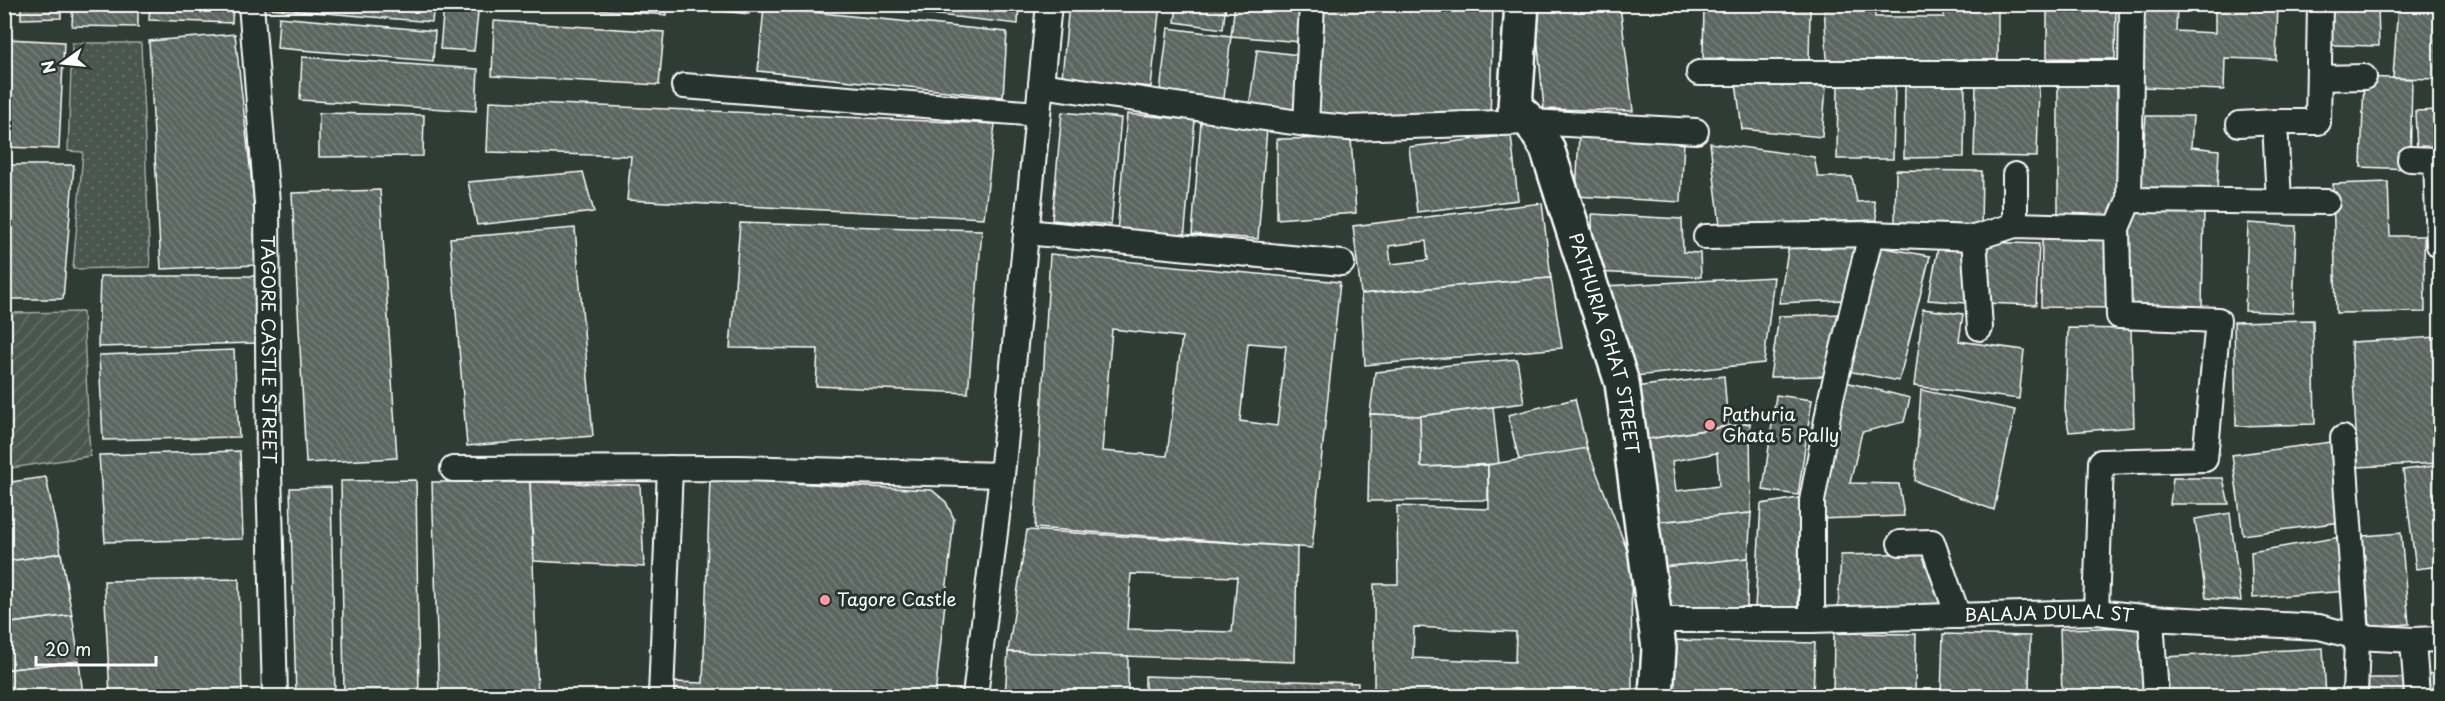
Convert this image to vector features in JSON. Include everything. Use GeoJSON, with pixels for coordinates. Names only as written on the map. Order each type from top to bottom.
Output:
{"type":"FeatureCollection","features":[{"type":"Feature","properties":{"kind":"street","name":"PATHURIA GHAT STREET"},"geometry":{"type":"LineString","coordinates":[[1522,4],[1515,106],[1531,122],[1547,148],[1622,382],[1659,648],[1656,696]]}},
{"type":"Feature","properties":{"kind":"lane","name":"TAGORE CASTLE STREET"},"geometry":{"type":"LineString","coordinates":[[251,4],[267,203],[269,471],[275,696]]}},
{"type":"Feature","properties":{"kind":"lane"},"geometry":{"type":"LineString","coordinates":[[975,696],[1002,475],[1049,4]]}},
{"type":"Feature","properties":{"kind":"lane"},"geometry":{"type":"LineString","coordinates":[[1306,124],[1312,4]]}},
{"type":"Feature","properties":{"kind":"lane"},"geometry":{"type":"LineString","coordinates":[[2096,612],[2102,462],[2205,459],[2218,320],[2119,316],[2118,228],[2129,200],[2132,4]]}},
{"type":"Feature","properties":{"kind":"lane"},"geometry":{"type":"LineString","coordinates":[[2239,124],[2318,122],[2320,4]]}},
{"type":"Feature","properties":{"kind":"lane"},"geometry":{"type":"LineString","coordinates":[[1699,73],[2130,73]]}},
{"type":"Feature","properties":{"kind":"lane"},"geometry":{"type":"LineString","coordinates":[[2320,78],[2364,77]]}},
{"type":"Feature","properties":{"kind":"lane"},"geometry":{"type":"LineString","coordinates":[[1041,85],[1306,124],[1348,128],[1531,122],[1696,131]]}},
{"type":"Feature","properties":{"kind":"lane"},"geometry":{"type":"LineString","coordinates":[[684,86],[1038,114]]}},
{"type":"Feature","properties":{"kind":"lane"},"geometry":{"type":"LineString","coordinates":[[2275,122],[2279,201]]}},
{"type":"Feature","properties":{"kind":"lane"},"geometry":{"type":"LineString","coordinates":[[2410,159],[2438,160],[2439,245]]}},
{"type":"Feature","properties":{"kind":"lane"},"geometry":{"type":"LineString","coordinates":[[2015,175],[2015,225]]}},
{"type":"Feature","properties":{"kind":"lane"},"geometry":{"type":"LineString","coordinates":[[2129,200],[2327,202]]}},
{"type":"Feature","properties":{"kind":"lane"},"geometry":{"type":"LineString","coordinates":[[1706,237],[1871,234],[1974,238],[2015,225],[2118,228]]}},
{"type":"Feature","properties":{"kind":"lane"},"geometry":{"type":"LineString","coordinates":[[1026,232],[1342,263]]}},
{"type":"Feature","properties":{"kind":"lane"},"geometry":{"type":"LineString","coordinates":[[1812,620],[1812,501],[1831,398],[1871,234]]}},
{"type":"Feature","properties":{"kind":"lane"},"geometry":{"type":"LineString","coordinates":[[1974,238],[1980,328]]}},
{"type":"Feature","properties":{"kind":"lane"},"geometry":{"type":"LineString","coordinates":[[2343,438],[2358,637],[2355,696]]}},
{"type":"Feature","properties":{"kind":"lane"},"geometry":{"type":"LineString","coordinates":[[453,469],[670,468],[1002,475]]}},
{"type":"Feature","properties":{"kind":"lane"},"geometry":{"type":"LineString","coordinates":[[661,696],[670,468]]}},
{"type":"Feature","properties":{"kind":"lane"},"geometry":{"type":"LineString","coordinates":[[1900,543],[1932,542],[1958,616]]}},
{"type":"Feature","properties":{"kind":"lane","name":"BALAJA DULAL ST"},"geometry":{"type":"LineString","coordinates":[[1655,620],[1812,620],[2096,612],[2151,618],[2319,627],[2358,637],[2440,639]]}},
{"type":"Feature","properties":{"kind":"lane"},"geometry":{"type":"LineString","coordinates":[[2151,618],[2156,696]]}},
{"type":"Feature","properties":{"kind":"lane"},"geometry":{"type":"LineString","coordinates":[[2413,640],[2417,696]]}},
{"type":"Feature","properties":{"kind":"shaded area"},"geometry":{"type":"Polygon","coordinates":[[[72,43],[141,43],[150,267],[73,269],[83,152],[68,151],[72,43]]]}},
{"type":"Feature","properties":{"kind":"shaded area"},"geometry":{"type":"Polygon","coordinates":[[[83,312],[90,456],[5,469],[5,313],[83,312]]]}},
{"type":"Feature","properties":{"kind":"building"},"geometry":{"type":"Polygon","coordinates":[[[4,4],[10,4],[8,39],[64,42],[59,149],[4,147],[4,4]]]}},
{"type":"Feature","properties":{"kind":"building"},"geometry":{"type":"Polygon","coordinates":[[[21,4],[61,4],[61,18],[21,19],[21,4]]]}},
{"type":"Feature","properties":{"kind":"building"},"geometry":{"type":"Polygon","coordinates":[[[73,4],[138,4],[138,27],[72,26],[73,4]]]}},
{"type":"Feature","properties":{"kind":"building"},"geometry":{"type":"Polygon","coordinates":[[[150,4],[233,4],[232,23],[149,20],[150,4]]]}},
{"type":"Feature","properties":{"kind":"building"},"geometry":{"type":"Polygon","coordinates":[[[267,4],[434,4],[432,22],[266,8],[267,4]]]}},
{"type":"Feature","properties":{"kind":"building"},"geometry":{"type":"Polygon","coordinates":[[[444,4],[479,4],[474,51],[440,49],[444,4]]]}},
{"type":"Feature","properties":{"kind":"building"},"geometry":{"type":"Polygon","coordinates":[[[527,4],[667,4],[666,15],[527,4]]]}},
{"type":"Feature","properties":{"kind":"building"},"geometry":{"type":"Polygon","coordinates":[[[687,4],[750,4],[749,14],[687,7],[687,4]]]}},
{"type":"Feature","properties":{"kind":"building"},"geometry":{"type":"Polygon","coordinates":[[[839,4],[1019,4],[1018,24],[839,4]]]}},
{"type":"Feature","properties":{"kind":"building"},"geometry":{"type":"Polygon","coordinates":[[[1069,4],[1160,4],[1151,87],[1062,77],[1069,4]]]}},
{"type":"Feature","properties":{"kind":"building"},"geometry":{"type":"Polygon","coordinates":[[[1177,4],[1226,4],[1223,29],[1175,22],[1177,4]]]}},
{"type":"Feature","properties":{"kind":"building"},"geometry":{"type":"Polygon","coordinates":[[[1235,4],[1304,4],[1301,42],[1231,36],[1235,4]]]}},
{"type":"Feature","properties":{"kind":"building"},"geometry":{"type":"Polygon","coordinates":[[[1317,4],[1493,4],[1490,120],[1314,116],[1317,4]]]}},
{"type":"Feature","properties":{"kind":"building"},"geometry":{"type":"Polygon","coordinates":[[[1534,4],[1620,6],[1633,111],[1544,109],[1534,4]]]}},
{"type":"Feature","properties":{"kind":"building"},"geometry":{"type":"Polygon","coordinates":[[[1704,4],[1768,4],[1768,8],[1810,9],[1809,62],[1703,58],[1704,4]]]}},
{"type":"Feature","properties":{"kind":"building"},"geometry":{"type":"Polygon","coordinates":[[[1824,4],[1874,4],[1875,17],[1944,17],[1944,4],[1998,4],[1998,64],[1827,60],[1824,4]]]}},
{"type":"Feature","properties":{"kind":"building"},"geometry":{"type":"Polygon","coordinates":[[[2047,4],[2116,4],[2115,59],[2047,58],[2047,4]]]}},
{"type":"Feature","properties":{"kind":"building"},"geometry":{"type":"Polygon","coordinates":[[[2143,4],[2177,4],[2176,31],[2215,33],[2215,6],[2184,4],[2278,4],[2276,60],[2225,58],[2224,90],[2141,87],[2143,4]]]}},
{"type":"Feature","properties":{"kind":"building"},"geometry":{"type":"Polygon","coordinates":[[[2332,4],[2378,4],[2379,46],[2330,45],[2332,4]]]}},
{"type":"Feature","properties":{"kind":"building"},"geometry":{"type":"Polygon","coordinates":[[[2398,4],[2440,4],[2440,79],[2393,78],[2398,4]]]}},
{"type":"Feature","properties":{"kind":"building"},"geometry":{"type":"Polygon","coordinates":[[[764,7],[1007,32],[1003,97],[758,71],[764,7]]]}},
{"type":"Feature","properties":{"kind":"building"},"geometry":{"type":"Polygon","coordinates":[[[279,17],[435,31],[433,61],[277,48],[279,17]]]}},
{"type":"Feature","properties":{"kind":"building"},"geometry":{"type":"Polygon","coordinates":[[[494,21],[664,32],[659,85],[492,76],[494,21]]]}},
{"type":"Feature","properties":{"kind":"building"},"geometry":{"type":"Polygon","coordinates":[[[1168,28],[1231,36],[1223,107],[1159,99],[1168,28]]]}},
{"type":"Feature","properties":{"kind":"building"},"geometry":{"type":"Polygon","coordinates":[[[235,34],[253,193],[258,265],[161,269],[149,41],[235,34]]]}},
{"type":"Feature","properties":{"kind":"building"},"geometry":{"type":"Polygon","coordinates":[[[1257,50],[1308,56],[1300,115],[1249,108],[1257,50]]]}},
{"type":"Feature","properties":{"kind":"building"},"geometry":{"type":"Polygon","coordinates":[[[302,57],[478,69],[476,111],[300,100],[302,57]]]}},
{"type":"Feature","properties":{"kind":"building"},"geometry":{"type":"Polygon","coordinates":[[[2364,77],[2412,79],[2410,169],[2361,167],[2364,77]]]}},
{"type":"Feature","properties":{"kind":"building"},"geometry":{"type":"Polygon","coordinates":[[[2058,82],[2117,83],[2118,216],[2058,216],[2058,82]]]}},
{"type":"Feature","properties":{"kind":"building"},"geometry":{"type":"Polygon","coordinates":[[[1736,83],[1826,87],[1822,137],[1742,129],[1736,83]]]}},
{"type":"Feature","properties":{"kind":"building"},"geometry":{"type":"Polygon","coordinates":[[[1905,84],[1965,85],[1964,157],[1904,158],[1905,84]]]}},
{"type":"Feature","properties":{"kind":"building"},"geometry":{"type":"Polygon","coordinates":[[[1838,85],[1895,87],[1893,159],[1837,159],[1838,85]]]}},
{"type":"Feature","properties":{"kind":"building"},"geometry":{"type":"Polygon","coordinates":[[[1976,85],[2039,86],[2037,157],[1974,156],[1976,85]]]}},
{"type":"Feature","properties":{"kind":"building"},"geometry":{"type":"Polygon","coordinates":[[[489,101],[995,124],[984,218],[627,200],[631,156],[487,152],[489,101]]]}},
{"type":"Feature","properties":{"kind":"building"},"geometry":{"type":"Polygon","coordinates":[[[2440,110],[2440,150],[2417,151],[2415,111],[2440,110]]]}},
{"type":"Feature","properties":{"kind":"building"},"geometry":{"type":"Polygon","coordinates":[[[1062,112],[1121,118],[1111,225],[1052,220],[1062,112]]]}},
{"type":"Feature","properties":{"kind":"building"},"geometry":{"type":"Polygon","coordinates":[[[319,113],[424,115],[423,156],[319,157],[319,113]]]}},
{"type":"Feature","properties":{"kind":"building"},"geometry":{"type":"Polygon","coordinates":[[[1127,114],[1195,120],[1184,240],[1117,233],[1127,114]]]}},
{"type":"Feature","properties":{"kind":"building"},"geometry":{"type":"Polygon","coordinates":[[[2146,116],[2193,116],[2191,147],[2219,150],[2217,191],[2140,189],[2146,116]]]}},
{"type":"Feature","properties":{"kind":"building"},"geometry":{"type":"Polygon","coordinates":[[[1201,121],[1267,128],[1258,239],[1192,234],[1201,121]]]}},
{"type":"Feature","properties":{"kind":"building"},"geometry":{"type":"Polygon","coordinates":[[[1579,134],[1684,140],[1681,202],[1576,196],[1579,134]]]}},
{"type":"Feature","properties":{"kind":"building"},"geometry":{"type":"Polygon","coordinates":[[[1511,135],[1518,200],[1417,212],[1409,147],[1511,135]]]}},
{"type":"Feature","properties":{"kind":"building"},"geometry":{"type":"Polygon","coordinates":[[[1351,138],[1356,213],[1277,219],[1277,139],[1351,138]]]}},
{"type":"Feature","properties":{"kind":"building"},"geometry":{"type":"Polygon","coordinates":[[[1710,143],[1814,157],[1818,177],[1852,177],[1857,202],[1874,201],[1877,220],[1720,225],[1710,143]]]}},
{"type":"Feature","properties":{"kind":"building"},"geometry":{"type":"Polygon","coordinates":[[[4,165],[74,165],[63,299],[4,299],[4,165]]]}},
{"type":"Feature","properties":{"kind":"building"},"geometry":{"type":"Polygon","coordinates":[[[1896,170],[1982,171],[1981,225],[1895,223],[1896,170]]]}},
{"type":"Feature","properties":{"kind":"building"},"geometry":{"type":"Polygon","coordinates":[[[583,172],[594,212],[477,225],[468,182],[583,172]]]}},
{"type":"Feature","properties":{"kind":"building"},"geometry":{"type":"Polygon","coordinates":[[[2388,182],[2390,236],[2424,236],[2425,312],[2336,313],[2333,184],[2388,182]]]}},
{"type":"Feature","properties":{"kind":"building"},"geometry":{"type":"Polygon","coordinates":[[[380,190],[397,458],[306,463],[292,193],[380,190]]]}},
{"type":"Feature","properties":{"kind":"building"},"geometry":{"type":"Polygon","coordinates":[[[1542,203],[1551,278],[1361,294],[1353,226],[1542,203]],[[1426,241],[1389,246],[1391,264],[1428,260],[1426,241]]]}},
{"type":"Feature","properties":{"kind":"building"},"geometry":{"type":"Polygon","coordinates":[[[2130,208],[2204,211],[2202,307],[2129,305],[2130,208]]]}},
{"type":"Feature","properties":{"kind":"building"},"geometry":{"type":"Polygon","coordinates":[[[1592,214],[1682,219],[1683,252],[1700,253],[1701,277],[1593,272],[1592,214]]]}},
{"type":"Feature","properties":{"kind":"building"},"geometry":{"type":"Polygon","coordinates":[[[740,223],[982,230],[968,393],[816,386],[818,349],[730,348],[740,223]]]}},
{"type":"Feature","properties":{"kind":"building"},"geometry":{"type":"Polygon","coordinates":[[[2248,223],[2296,226],[2293,313],[2245,311],[2248,223]]]}},
{"type":"Feature","properties":{"kind":"building"},"geometry":{"type":"Polygon","coordinates":[[[575,228],[593,436],[467,446],[450,238],[575,228]]]}},
{"type":"Feature","properties":{"kind":"building"},"geometry":{"type":"Polygon","coordinates":[[[2042,238],[2112,240],[2111,308],[2041,307],[2042,238]]]}},
{"type":"Feature","properties":{"kind":"building"},"geometry":{"type":"Polygon","coordinates":[[[1985,242],[2039,244],[2036,305],[1982,303],[1985,242]]]}},
{"type":"Feature","properties":{"kind":"building"},"geometry":{"type":"Polygon","coordinates":[[[1855,243],[1844,300],[1779,303],[1789,245],[1855,243]]]}},
{"type":"Feature","properties":{"kind":"building"},"geometry":{"type":"Polygon","coordinates":[[[1879,247],[1930,256],[1899,381],[1847,371],[1879,247]]]}},
{"type":"Feature","properties":{"kind":"building"},"geometry":{"type":"Polygon","coordinates":[[[1938,248],[1968,251],[1966,303],[1928,300],[1938,248]]]}},
{"type":"Feature","properties":{"kind":"building"},"geometry":{"type":"Polygon","coordinates":[[[1050,254],[1340,282],[1312,548],[1035,528],[1050,254]],[[1112,329],[1102,451],[1167,456],[1182,337],[1112,329]],[[1248,343],[1240,421],[1277,426],[1286,346],[1248,343]]]}},
{"type":"Feature","properties":{"kind":"building"},"geometry":{"type":"Polygon","coordinates":[[[100,276],[257,276],[257,343],[98,347],[100,276]]]}},
{"type":"Feature","properties":{"kind":"building"},"geometry":{"type":"Polygon","coordinates":[[[1774,277],[1764,363],[1634,376],[1604,286],[1774,277]]]}},
{"type":"Feature","properties":{"kind":"building"},"geometry":{"type":"Polygon","coordinates":[[[1551,278],[1562,348],[1365,365],[1361,294],[1551,278]]]}},
{"type":"Feature","properties":{"kind":"building"},"geometry":{"type":"Polygon","coordinates":[[[1923,309],[1963,314],[1959,341],[2024,350],[2019,399],[1914,386],[1923,309]]]}},
{"type":"Feature","properties":{"kind":"building"},"geometry":{"type":"Polygon","coordinates":[[[1844,314],[1829,376],[1770,377],[1779,316],[1844,314]]]}},
{"type":"Feature","properties":{"kind":"building"},"geometry":{"type":"Polygon","coordinates":[[[2313,320],[2315,424],[2236,426],[2234,322],[2313,320]]]}},
{"type":"Feature","properties":{"kind":"building"},"geometry":{"type":"Polygon","coordinates":[[[2068,328],[2131,329],[2134,427],[2069,432],[2065,409],[2068,328]]]}},
{"type":"Feature","properties":{"kind":"building"},"geometry":{"type":"Polygon","coordinates":[[[2440,337],[2440,463],[2358,467],[2351,342],[2440,337]]]}},
{"type":"Feature","properties":{"kind":"building"},"geometry":{"type":"Polygon","coordinates":[[[234,350],[239,437],[103,440],[99,355],[234,350]]]}},
{"type":"Feature","properties":{"kind":"building"},"geometry":{"type":"Polygon","coordinates":[[[1517,359],[1524,403],[1420,416],[1370,414],[1375,372],[1517,359]]]}},
{"type":"Feature","properties":{"kind":"building"},"geometry":{"type":"Polygon","coordinates":[[[1724,376],[1728,426],[1643,440],[1634,387],[1724,376]]]}},
{"type":"Feature","properties":{"kind":"building"},"geometry":{"type":"Polygon","coordinates":[[[1842,381],[1910,398],[1904,422],[1862,432],[1850,483],[1899,484],[1904,516],[1819,519],[1842,381]]]}},
{"type":"Feature","properties":{"kind":"building"},"geometry":{"type":"Polygon","coordinates":[[[1921,390],[2015,410],[1994,510],[1915,481],[1921,390]]]}},
{"type":"Feature","properties":{"kind":"building"},"geometry":{"type":"Polygon","coordinates":[[[1776,395],[1812,400],[1798,495],[1763,490],[1776,395]]]}},
{"type":"Feature","properties":{"kind":"building"},"geometry":{"type":"Polygon","coordinates":[[[1575,399],[1587,448],[1520,464],[1508,415],[1575,399]]]}},
{"type":"Feature","properties":{"kind":"building"},"geometry":{"type":"Polygon","coordinates":[[[1493,407],[1499,464],[1421,467],[1420,416],[1493,407]]]}},
{"type":"Feature","properties":{"kind":"building"},"geometry":{"type":"Polygon","coordinates":[[[1370,414],[1420,416],[1421,467],[1488,465],[1488,500],[1368,501],[1370,414]]]}},
{"type":"Feature","properties":{"kind":"building"},"geometry":{"type":"Polygon","coordinates":[[[1750,423],[1751,513],[1657,522],[1643,440],[1750,423]],[[1717,453],[1672,461],[1676,491],[1719,486],[1717,453]]]}},
{"type":"Feature","properties":{"kind":"building"},"geometry":{"type":"Polygon","coordinates":[[[2331,442],[2341,522],[2243,535],[2232,455],[2331,442]]]}},
{"type":"Feature","properties":{"kind":"building"},"geometry":{"type":"Polygon","coordinates":[[[1587,448],[1631,560],[1632,696],[1374,696],[1374,584],[1398,584],[1397,506],[1489,509],[1488,465],[1587,448]],[[1414,627],[1413,658],[1515,662],[1516,632],[1414,627]]]}},
{"type":"Feature","properties":{"kind":"building"},"geometry":{"type":"Polygon","coordinates":[[[240,451],[243,539],[105,542],[99,455],[240,451]]]}},
{"type":"Feature","properties":{"kind":"building"},"geometry":{"type":"Polygon","coordinates":[[[2440,465],[2440,566],[2416,569],[2403,470],[2440,465]]]}},
{"type":"Feature","properties":{"kind":"building"},"geometry":{"type":"Polygon","coordinates":[[[46,477],[61,553],[4,562],[4,483],[46,477]]]}},
{"type":"Feature","properties":{"kind":"building"},"geometry":{"type":"Polygon","coordinates":[[[2173,478],[2223,478],[2229,504],[2170,504],[2173,478]]]}},
{"type":"Feature","properties":{"kind":"building","name":"Tagore Castle"},"geometry":{"type":"Polygon","coordinates":[[[710,479],[932,490],[946,502],[954,519],[935,696],[675,696],[675,682],[703,683],[710,479]]]}},
{"type":"Feature","properties":{"kind":"building"},"geometry":{"type":"Polygon","coordinates":[[[416,480],[419,696],[344,696],[341,481],[416,480]]]}},
{"type":"Feature","properties":{"kind":"building"},"geometry":{"type":"Polygon","coordinates":[[[432,482],[530,482],[538,696],[439,696],[432,482]]]}},
{"type":"Feature","properties":{"kind":"building"},"geometry":{"type":"Polygon","coordinates":[[[530,482],[640,485],[644,567],[534,561],[530,482]]]}},
{"type":"Feature","properties":{"kind":"building"},"geometry":{"type":"Polygon","coordinates":[[[331,487],[335,696],[296,696],[290,488],[331,487]]]}},
{"type":"Feature","properties":{"kind":"building"},"geometry":{"type":"Polygon","coordinates":[[[1799,498],[1798,611],[1755,607],[1761,504],[1799,498]]]}},
{"type":"Feature","properties":{"kind":"building"},"geometry":{"type":"Polygon","coordinates":[[[1751,513],[1748,558],[1663,567],[1657,522],[1751,513]]]}},
{"type":"Feature","properties":{"kind":"building"},"geometry":{"type":"Polygon","coordinates":[[[2230,513],[2241,601],[2206,598],[2195,519],[2230,513]]]}},
{"type":"Feature","properties":{"kind":"building"},"geometry":{"type":"Polygon","coordinates":[[[1027,530],[1297,547],[1295,662],[1008,652],[1027,530]],[[1131,574],[1127,629],[1232,632],[1237,577],[1131,574]]]}},
{"type":"Feature","properties":{"kind":"building"},"geometry":{"type":"Polygon","coordinates":[[[2401,533],[2409,624],[2370,627],[2363,536],[2401,533]]]}},
{"type":"Feature","properties":{"kind":"building"},"geometry":{"type":"Polygon","coordinates":[[[2341,537],[2349,591],[2253,598],[2251,552],[2341,537]]]}},
{"type":"Feature","properties":{"kind":"building"},"geometry":{"type":"Polygon","coordinates":[[[61,553],[72,615],[4,624],[4,562],[61,553]]]}},
{"type":"Feature","properties":{"kind":"building"},"geometry":{"type":"Polygon","coordinates":[[[1923,553],[1941,606],[1838,610],[1841,555],[1923,553]]]}},
{"type":"Feature","properties":{"kind":"building"},"geometry":{"type":"Polygon","coordinates":[[[1748,558],[1747,607],[1667,610],[1663,567],[1748,558]]]}},
{"type":"Feature","properties":{"kind":"building"},"geometry":{"type":"Polygon","coordinates":[[[239,579],[242,696],[110,696],[104,581],[239,579]]]}},
{"type":"Feature","properties":{"kind":"building"},"geometry":{"type":"Polygon","coordinates":[[[72,615],[79,661],[4,670],[4,624],[72,615]]]}},
{"type":"Feature","properties":{"kind":"building"},"geometry":{"type":"Polygon","coordinates":[[[2143,627],[2145,696],[2062,696],[2060,629],[2143,627]]]}},
{"type":"Feature","properties":{"kind":"building"},"geometry":{"type":"Polygon","coordinates":[[[1834,633],[1916,634],[1915,696],[1833,696],[1834,633]]]}},
{"type":"Feature","properties":{"kind":"building"},"geometry":{"type":"Polygon","coordinates":[[[1943,634],[2030,636],[2029,696],[1941,696],[1943,634]]]}},
{"type":"Feature","properties":{"kind":"building"},"geometry":{"type":"Polygon","coordinates":[[[1670,640],[1815,643],[1813,696],[1669,696],[1670,640]]]}},
{"type":"Feature","properties":{"kind":"building"},"geometry":{"type":"Polygon","coordinates":[[[2323,648],[2326,696],[2167,696],[2165,657],[2323,648]]]}},
{"type":"Feature","properties":{"kind":"building"},"geometry":{"type":"Polygon","coordinates":[[[1008,652],[1128,656],[1128,696],[1005,696],[1008,652]]]}},
{"type":"Feature","properties":{"kind":"building"},"geometry":{"type":"Polygon","coordinates":[[[79,661],[83,696],[4,696],[4,670],[79,661]]]}},
{"type":"Feature","properties":{"kind":"building"},"geometry":{"type":"Polygon","coordinates":[[[2440,673],[2440,696],[2423,696],[2421,674],[2440,673]]]}},
{"type":"Feature","properties":{"kind":"building"},"geometry":{"type":"Polygon","coordinates":[[[1145,676],[1358,683],[1357,696],[1145,696],[1145,676]]]}},
{"type":"Feature","properties":{"kind":"building"},"geometry":{"type":"Polygon","coordinates":[[[2362,678],[2409,678],[2409,696],[2363,696],[2362,678]]]}},
{"type":"Feature","properties":{"kind":"place","name":"Pathuria Ghata 5 Pally"},"geometry":{"type":"Point","coordinates":[1710,425]}},
{"type":"Feature","properties":{"kind":"place","name":"Tagore Castle"},"geometry":{"type":"Point","coordinates":[825,600]}}]}
